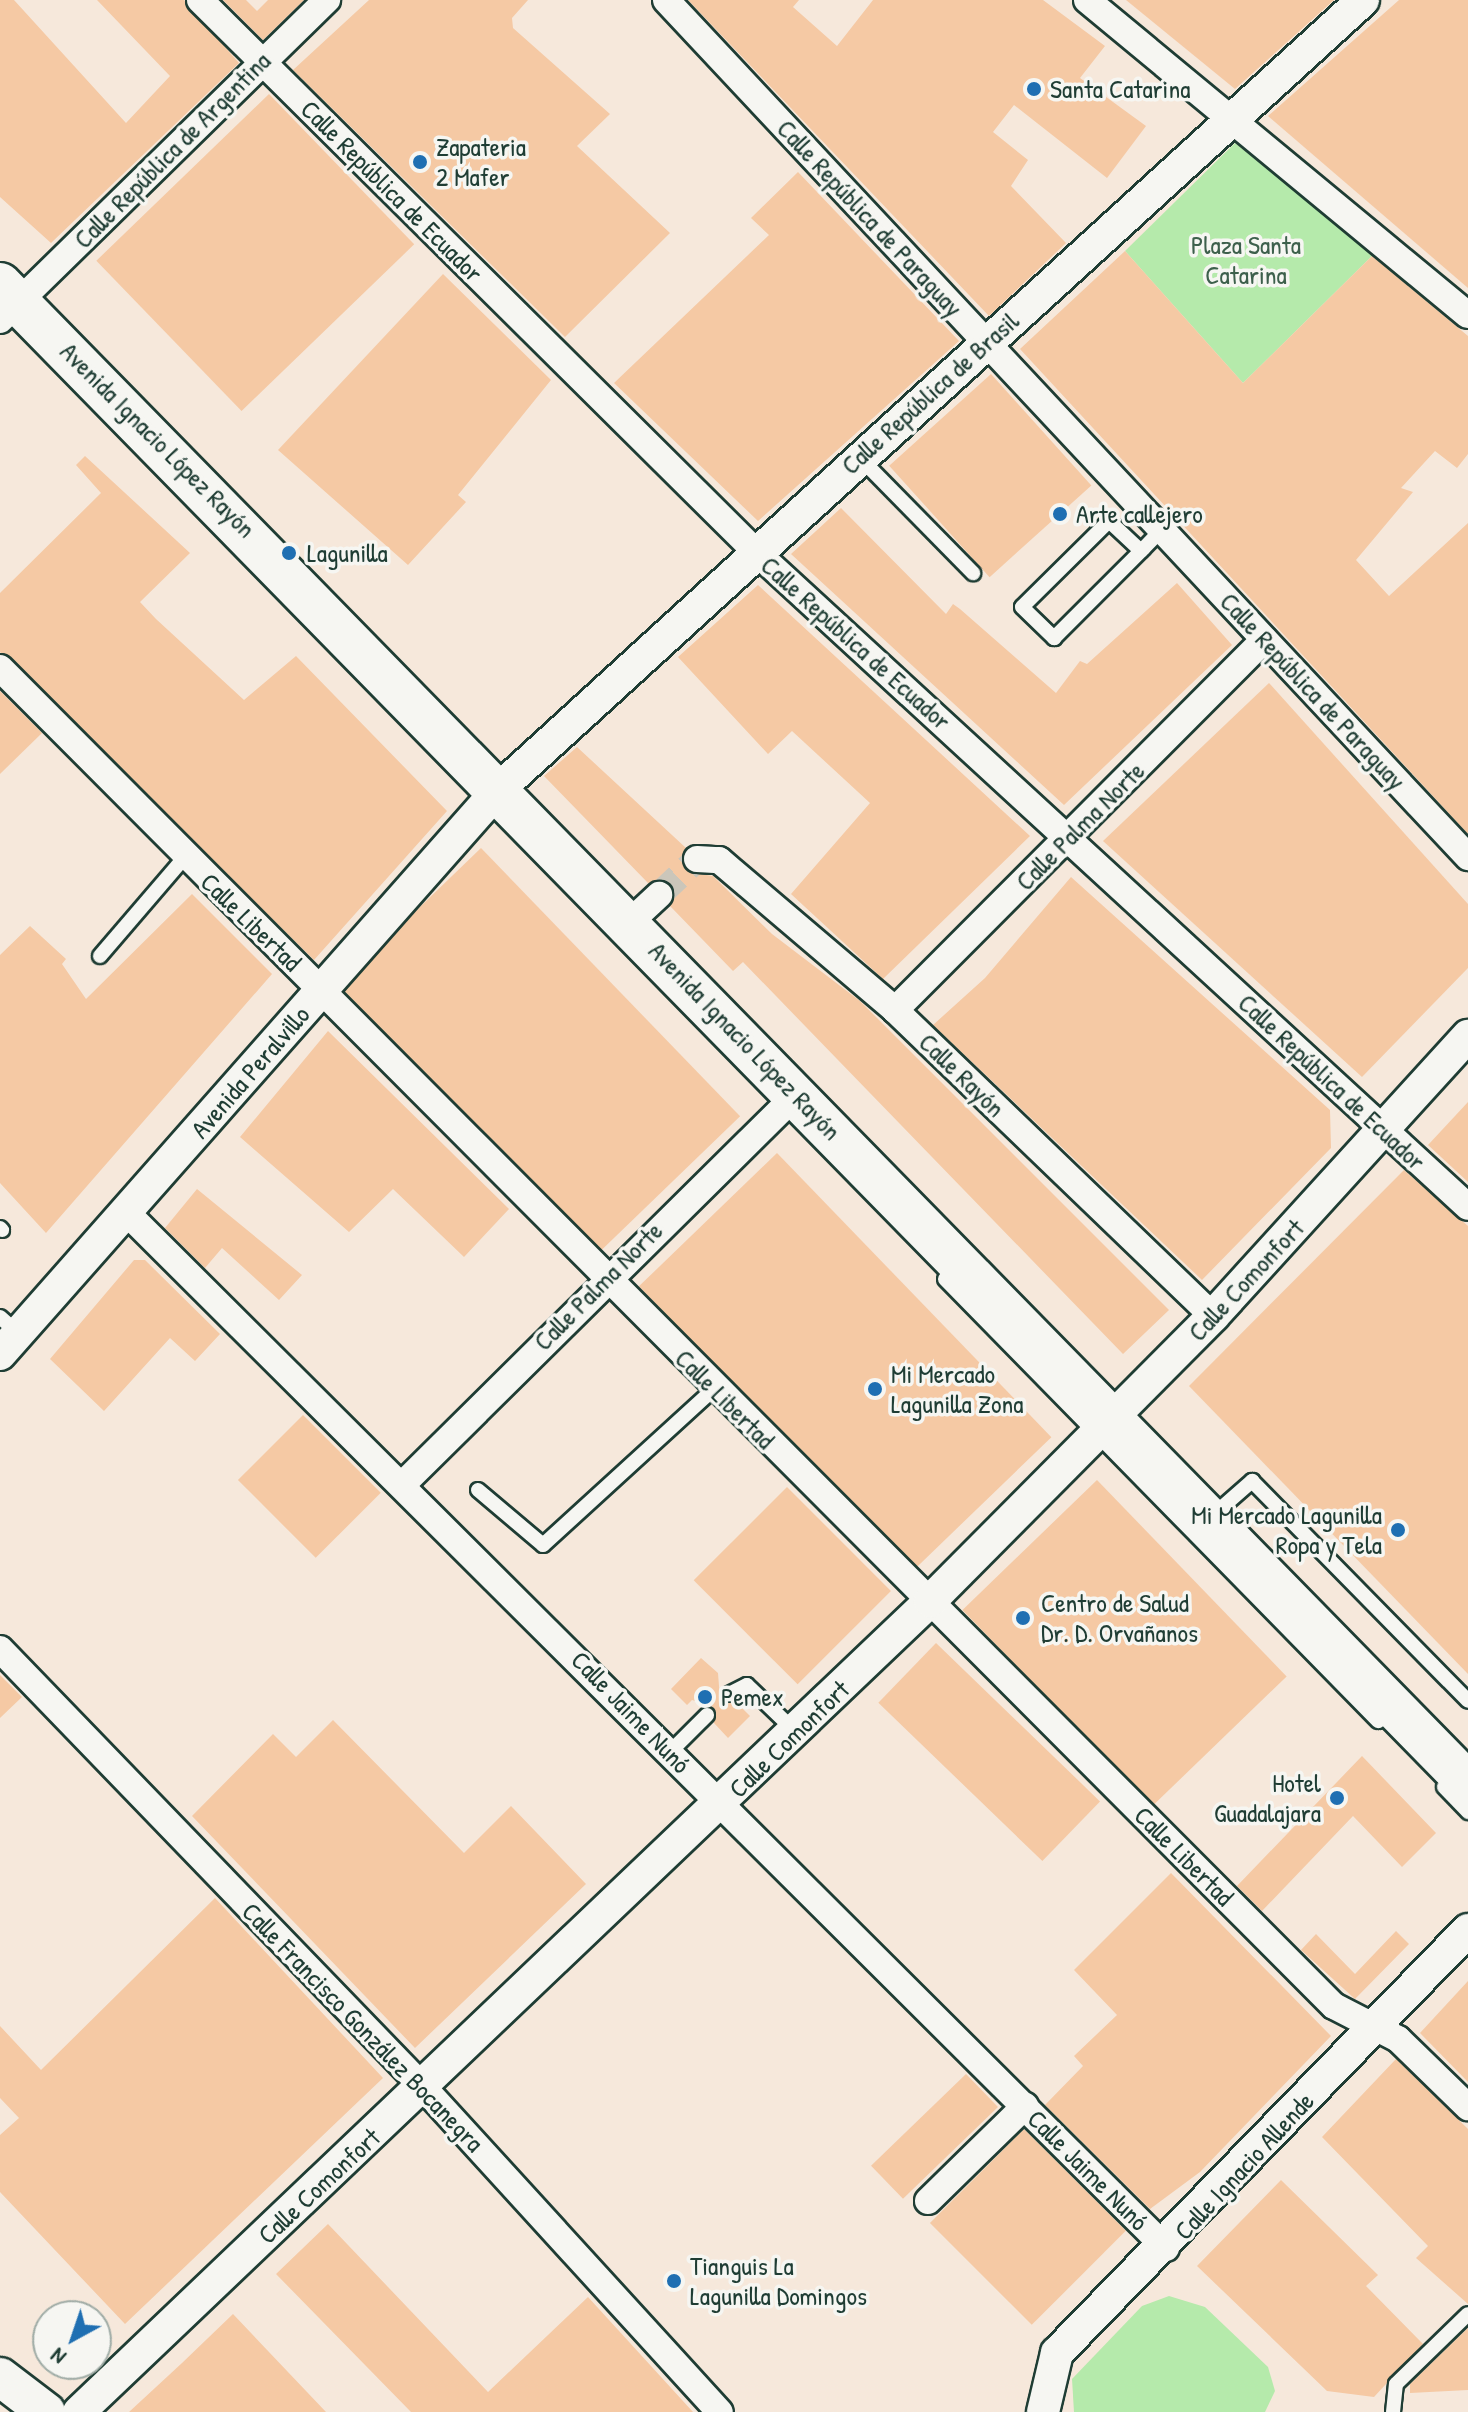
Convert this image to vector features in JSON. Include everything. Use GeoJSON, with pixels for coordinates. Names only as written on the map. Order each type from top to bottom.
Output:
{"type":"FeatureCollection","features":[{"type":"Feature","properties":{"kind":"main road","name":"Avenida Ignacio López Rayón"},"geometry":{"type":"LineString","coordinates":[[6,310],[493,796],[644,908],[794,1111],[1102,1428],[1210,1519],[1461,1786]]}},
{"type":"Feature","properties":{"kind":"main road"},"geometry":{"type":"LineString","coordinates":[[0,2377],[46,2412]]}},
{"type":"Feature","properties":{"kind":"street","name":"Calle República de Ecuador"},"geometry":{"type":"LineString","coordinates":[[200,0],[756,552],[1468,1207]]}},
{"type":"Feature","properties":{"kind":"street","name":"Calle República de Argentina"},"geometry":{"type":"LineString","coordinates":[[6,310],[260,61],[327,0]]}},
{"type":"Feature","properties":{"kind":"street","name":"Calle República de Paraguay"},"geometry":{"type":"LineString","coordinates":[[666,0],[1468,857]]}},
{"type":"Feature","properties":{"kind":"street"},"geometry":{"type":"LineString","coordinates":[[1087,0],[1468,315]]}},
{"type":"Feature","properties":{"kind":"street","name":"Calle República de Brasil"},"geometry":{"type":"LineString","coordinates":[[493,796],[859,457],[1363,0]]}},
{"type":"Feature","properties":{"kind":"street","name":"Calle Palma Norte"},"geometry":{"type":"LineString","coordinates":[[895,1010],[1264,640]]}},
{"type":"Feature","properties":{"kind":"street","name":"Calle Libertad"},"geometry":{"type":"LineString","coordinates":[[0,668],[603,1278],[1334,2006],[1376,2026],[1468,2107]]}},
{"type":"Feature","properties":{"kind":"street","name":"Avenida Peralvillo"},"geometry":{"type":"LineString","coordinates":[[6,1335],[126,1212],[493,796]]}},
{"type":"Feature","properties":{"kind":"street","name":"Calle Rayón"},"geometry":{"type":"LineString","coordinates":[[697,859],[719,860],[895,1010],[1213,1316]]}},
{"type":"Feature","properties":{"kind":"street","name":"Calle Comonfort"},"geometry":{"type":"LineString","coordinates":[[79,2412],[721,1805],[930,1601],[1213,1316],[1385,1132],[1468,1036]]}},
{"type":"Feature","properties":{"kind":"street","name":"Calle Palma Norte"},"geometry":{"type":"LineString","coordinates":[[404,1483],[603,1278],[794,1111]]}},
{"type":"Feature","properties":{"kind":"street","name":"Calle Jaime Nunó"},"geometry":{"type":"LineString","coordinates":[[126,1212],[404,1483],[721,1805],[1166,2248]]}},
{"type":"Feature","properties":{"kind":"street","name":"Calle Francisco González Bocanegra"},"geometry":{"type":"LineString","coordinates":[[0,1649],[423,2087],[720,2412]]}},
{"type":"Feature","properties":{"kind":"street","name":"Calle Ignacio Allende"},"geometry":{"type":"LineString","coordinates":[[1043,2412],[1057,2353],[1166,2248],[1468,1930]]}},
{"type":"Feature","properties":{"kind":"street"},"geometry":{"type":"LineString","coordinates":[[928,2201],[1025,2106]]}},
{"type":"Feature","properties":{"kind":"lane"},"geometry":{"type":"LineString","coordinates":[[49,361],[493,796],[794,1111]]}},
{"type":"Feature","properties":{"kind":"lane"},"geometry":{"type":"LineString","coordinates":[[859,457],[973,573]]}},
{"type":"Feature","properties":{"kind":"lane"},"geometry":{"type":"LineString","coordinates":[[1141,551],[1109,521],[1022,607],[1054,638],[1141,551],[1162,529]]}},
{"type":"Feature","properties":{"kind":"lane"},"geometry":{"type":"LineString","coordinates":[[100,956],[185,857]]}},
{"type":"Feature","properties":{"kind":"lane"},"geometry":{"type":"LineString","coordinates":[[933,1266],[1102,1428],[1391,1734]]}},
{"type":"Feature","properties":{"kind":"lane"},"geometry":{"type":"LineString","coordinates":[[478,1490],[543,1545],[715,1388]]}},
{"type":"Feature","properties":{"kind":"lane"},"geometry":{"type":"LineString","coordinates":[[1210,1519],[1252,1481],[1468,1701]]}},
{"type":"Feature","properties":{"kind":"lane"},"geometry":{"type":"LineString","coordinates":[[729,1694],[747,1685],[796,1732]]}},
{"type":"Feature","properties":{"kind":"lane"},"geometry":{"type":"LineString","coordinates":[[671,1751],[707,1715]]}},
{"type":"Feature","properties":{"kind":"lane"},"geometry":{"type":"LineString","coordinates":[[1393,2412],[1396,2384],[1468,2314]]}},
{"type":"Feature","properties":{"kind":"green space","name":"Plaza Santa Catarina"},"geometry":{"type":"Polygon","coordinates":[[[1235,143],[1374,254],[1243,383],[1125,251],[1235,143]]]}},
{"type":"Feature","properties":{"kind":"green space"},"geometry":{"type":"Polygon","coordinates":[[[1169,2296],[1205,2307],[1268,2367],[1275,2391],[1265,2412],[1074,2412],[1072,2379],[1142,2306],[1169,2296]]]}},
{"type":"Feature","properties":{"kind":"building"},"geometry":{"type":"Polygon","coordinates":[[[0,0],[14,0],[126,123],[170,76],[97,0],[184,0],[239,63],[51,243],[0,197],[0,0]]]}},
{"type":"Feature","properties":{"kind":"building"},"geometry":{"type":"Polygon","coordinates":[[[223,0],[246,0],[257,11],[268,0],[304,0],[263,40],[223,0]]]}},
{"type":"Feature","properties":{"kind":"building"},"geometry":{"type":"Polygon","coordinates":[[[369,0],[528,0],[512,18],[513,28],[610,114],[577,146],[670,233],[565,337],[293,70],[369,0]]]}},
{"type":"Feature","properties":{"kind":"building"},"geometry":{"type":"Polygon","coordinates":[[[688,0],[799,0],[793,7],[837,46],[873,0],[1043,0],[1105,46],[1080,78],[1146,126],[1107,178],[1014,105],[993,132],[1028,160],[1011,186],[1066,243],[989,316],[688,0]]]}},
{"type":"Feature","properties":{"kind":"building"},"geometry":{"type":"Polygon","coordinates":[[[1126,0],[1334,0],[1235,89],[1126,0]]]}},
{"type":"Feature","properties":{"kind":"building"},"geometry":{"type":"Polygon","coordinates":[[[1399,0],[1468,0],[1468,288],[1268,116],[1399,0]]]}},
{"type":"Feature","properties":{"kind":"building"},"geometry":{"type":"Polygon","coordinates":[[[269,94],[414,244],[242,411],[96,261],[269,94]]]}},
{"type":"Feature","properties":{"kind":"building"},"geometry":{"type":"Polygon","coordinates":[[[798,172],[959,341],[758,521],[614,383],[769,235],[751,218],[798,172]]]}},
{"type":"Feature","properties":{"kind":"building"},"geometry":{"type":"Polygon","coordinates":[[[1125,251],[1243,383],[1372,256],[1468,336],[1468,454],[1457,468],[1435,451],[1401,488],[1413,492],[1356,560],[1389,596],[1468,523],[1468,834],[1020,349],[1125,251]]]}},
{"type":"Feature","properties":{"kind":"building"},"geometry":{"type":"Polygon","coordinates":[[[443,274],[551,380],[458,495],[466,502],[408,565],[278,450],[443,274]]]}},
{"type":"Feature","properties":{"kind":"building"},"geometry":{"type":"Polygon","coordinates":[[[991,374],[1091,485],[990,577],[889,466],[991,374]]]}},
{"type":"Feature","properties":{"kind":"building"},"geometry":{"type":"Polygon","coordinates":[[[85,456],[190,553],[140,602],[156,619],[244,700],[296,656],[447,811],[314,960],[0,652],[0,593],[101,493],[76,465],[85,456]]]}},
{"type":"Feature","properties":{"kind":"building"},"geometry":{"type":"Polygon","coordinates":[[[841,508],[946,614],[953,604],[960,609],[1056,693],[1080,661],[1087,664],[1177,583],[1232,645],[1064,805],[791,554],[841,508]]]}},
{"type":"Feature","properties":{"kind":"building"},"geometry":{"type":"Polygon","coordinates":[[[758,585],[1030,836],[883,979],[791,894],[870,803],[792,731],[768,754],[678,657],[758,585]]]}},
{"type":"Feature","properties":{"kind":"building"},"geometry":{"type":"Polygon","coordinates":[[[1269,683],[1468,904],[1468,968],[1362,1077],[1103,841],[1269,683]]]}},
{"type":"Feature","properties":{"kind":"building"},"geometry":{"type":"Polygon","coordinates":[[[0,691],[42,733],[0,774],[0,691]]]}},
{"type":"Feature","properties":{"kind":"building"},"geometry":{"type":"Polygon","coordinates":[[[577,747],[686,848],[688,872],[713,876],[772,934],[860,1001],[1169,1310],[1123,1354],[743,962],[733,971],[670,906],[670,884],[648,883],[544,776],[577,747]]]}},
{"type":"Feature","properties":{"kind":"building"},"geometry":{"type":"Polygon","coordinates":[[[481,848],[740,1116],[598,1254],[339,986],[481,848]]]}},
{"type":"Feature","properties":{"kind":"building"},"geometry":{"type":"Polygon","coordinates":[[[1071,877],[1330,1110],[1331,1148],[1202,1280],[933,1025],[985,978],[1071,877]]]}},
{"type":"Feature","properties":{"kind":"building"},"geometry":{"type":"Polygon","coordinates":[[[192,894],[272,974],[46,1233],[0,1183],[0,955],[30,926],[66,959],[62,964],[86,999],[192,894]]]}},
{"type":"Feature","properties":{"kind":"building"},"geometry":{"type":"Polygon","coordinates":[[[328,1031],[509,1209],[464,1257],[393,1189],[349,1232],[240,1137],[328,1031]]]}},
{"type":"Feature","properties":{"kind":"building"},"geometry":{"type":"Polygon","coordinates":[[[1468,1102],[1468,1182],[1428,1145],[1468,1102]]]}},
{"type":"Feature","properties":{"kind":"building"},"geometry":{"type":"Polygon","coordinates":[[[777,1153],[1051,1437],[913,1571],[639,1286],[777,1153]]]}},
{"type":"Feature","properties":{"kind":"building","name":"Mi Mercado Lagunilla Ropa y Tela"},"geometry":{"type":"Polygon","coordinates":[[[1404,1170],[1468,1226],[1468,1674],[1189,1386],[1404,1170]]]}},
{"type":"Feature","properties":{"kind":"building"},"geometry":{"type":"Polygon","coordinates":[[[197,1189],[302,1275],[279,1300],[222,1248],[205,1268],[165,1228],[197,1189]]]}},
{"type":"Feature","properties":{"kind":"building"},"geometry":{"type":"Polygon","coordinates":[[[134,1260],[145,1260],[220,1334],[195,1361],[170,1338],[104,1411],[50,1359],[134,1260]]]}},
{"type":"Feature","properties":{"kind":"building"},"geometry":{"type":"Polygon","coordinates":[[[303,1415],[381,1493],[316,1558],[238,1480],[303,1415]]]}},
{"type":"Feature","properties":{"kind":"building"},"geometry":{"type":"Polygon","coordinates":[[[1097,1480],[1287,1676],[1152,1806],[962,1610],[1097,1480]]]}},
{"type":"Feature","properties":{"kind":"building"},"geometry":{"type":"Polygon","coordinates":[[[787,1487],[891,1591],[798,1684],[694,1580],[787,1487]]]}},
{"type":"Feature","properties":{"kind":"building"},"geometry":{"type":"Polygon","coordinates":[[[936,1643],[1100,1801],[1042,1861],[878,1703],[936,1643]]]}},
{"type":"Feature","properties":{"kind":"building","name":"Pemex"},"geometry":{"type":"Polygon","coordinates":[[[701,1658],[718,1673],[720,1699],[736,1702],[750,1716],[728,1738],[714,1723],[713,1707],[692,1700],[687,1705],[671,1689],[701,1658]]]}},
{"type":"Feature","properties":{"kind":"building"},"geometry":{"type":"Polygon","coordinates":[[[0,1675],[22,1697],[0,1718],[0,1675]]]}},
{"type":"Feature","properties":{"kind":"building"},"geometry":{"type":"Polygon","coordinates":[[[333,1720],[464,1853],[511,1806],[586,1884],[415,2048],[192,1816],[273,1734],[296,1757],[333,1720]]]}},
{"type":"Feature","properties":{"kind":"building"},"geometry":{"type":"Polygon","coordinates":[[[1362,1756],[1436,1833],[1402,1867],[1353,1816],[1262,1911],[1237,1886],[1362,1756]]]}},
{"type":"Feature","properties":{"kind":"building"},"geometry":{"type":"Polygon","coordinates":[[[1171,1873],[1331,2036],[1200,2172],[1150,2209],[1045,2105],[1083,2066],[1074,2056],[1117,2015],[1074,1970],[1171,1873]]]}},
{"type":"Feature","properties":{"kind":"building"},"geometry":{"type":"Polygon","coordinates":[[[215,1898],[383,2078],[125,2324],[112,2310],[112,2300],[102,2300],[0,2192],[0,2135],[19,2118],[0,2098],[0,2026],[41,2070],[215,1898]]]}},
{"type":"Feature","properties":{"kind":"building"},"geometry":{"type":"Polygon","coordinates":[[[1396,1931],[1409,1944],[1355,1999],[1301,1950],[1316,1934],[1355,1974],[1396,1931]]]}},
{"type":"Feature","properties":{"kind":"building"},"geometry":{"type":"Polygon","coordinates":[[[1468,1981],[1468,2082],[1420,2033],[1468,1981]]]}},
{"type":"Feature","properties":{"kind":"building"},"geometry":{"type":"Polygon","coordinates":[[[1396,2059],[1468,2129],[1468,2304],[1416,2258],[1428,2246],[1322,2137],[1396,2059]]]}},
{"type":"Feature","properties":{"kind":"building"},"geometry":{"type":"Polygon","coordinates":[[[966,2074],[998,2107],[903,2199],[871,2166],[966,2074]]]}},
{"type":"Feature","properties":{"kind":"building"},"geometry":{"type":"Polygon","coordinates":[[[1024,2129],[1126,2231],[1032,2325],[930,2223],[1024,2129]]]}},
{"type":"Feature","properties":{"kind":"building"},"geometry":{"type":"Polygon","coordinates":[[[1281,2180],[1378,2275],[1366,2286],[1423,2344],[1374,2397],[1327,2391],[1197,2266],[1281,2180]]]}},
{"type":"Feature","properties":{"kind":"building"},"geometry":{"type":"Polygon","coordinates":[[[328,2224],[488,2392],[588,2297],[693,2412],[411,2412],[276,2274],[328,2224]]]}},
{"type":"Feature","properties":{"kind":"building"},"geometry":{"type":"Polygon","coordinates":[[[233,2314],[326,2412],[129,2412],[182,2363],[233,2314]]]}},
{"type":"Feature","properties":{"kind":"building"},"geometry":{"type":"Polygon","coordinates":[[[1468,2328],[1468,2390],[1410,2393],[1410,2384],[1468,2328]]]}},
{"type":"Feature","properties":{"kind":"tunnel"},"geometry":{"type":"LineString","coordinates":[[659,895],[697,859]]}},
{"type":"Feature","properties":{"kind":"place","name":"Santa Catarina"},"geometry":{"type":"Point","coordinates":[1034,89]}},
{"type":"Feature","properties":{"kind":"place","name":"Zapateria 2 Mafer"},"geometry":{"type":"Point","coordinates":[420,162]}},
{"type":"Feature","properties":{"kind":"place","name":"Arte callejero"},"geometry":{"type":"Point","coordinates":[1060,514]}},
{"type":"Feature","properties":{"kind":"place","name":"Lagunilla"},"geometry":{"type":"Point","coordinates":[289,553]}},
{"type":"Feature","properties":{"kind":"place","name":"Mi Mercado Lagunilla Zona"},"geometry":{"type":"Point","coordinates":[875,1389]}},
{"type":"Feature","properties":{"kind":"place","name":"Mi Mercado Lagunilla Ropa y Tela"},"geometry":{"type":"Point","coordinates":[1398,1530]}},
{"type":"Feature","properties":{"kind":"place","name":"Centro de Salud Dr. D. Orvañanos"},"geometry":{"type":"Point","coordinates":[1023,1618]}},
{"type":"Feature","properties":{"kind":"place","name":"Pemex"},"geometry":{"type":"Point","coordinates":[705,1697]}},
{"type":"Feature","properties":{"kind":"place","name":"Hotel Guadalajara"},"geometry":{"type":"Point","coordinates":[1337,1798]}},
{"type":"Feature","properties":{"kind":"place","name":"Tianguis La Lagunilla Domingos"},"geometry":{"type":"Point","coordinates":[674,2281]}}]}
